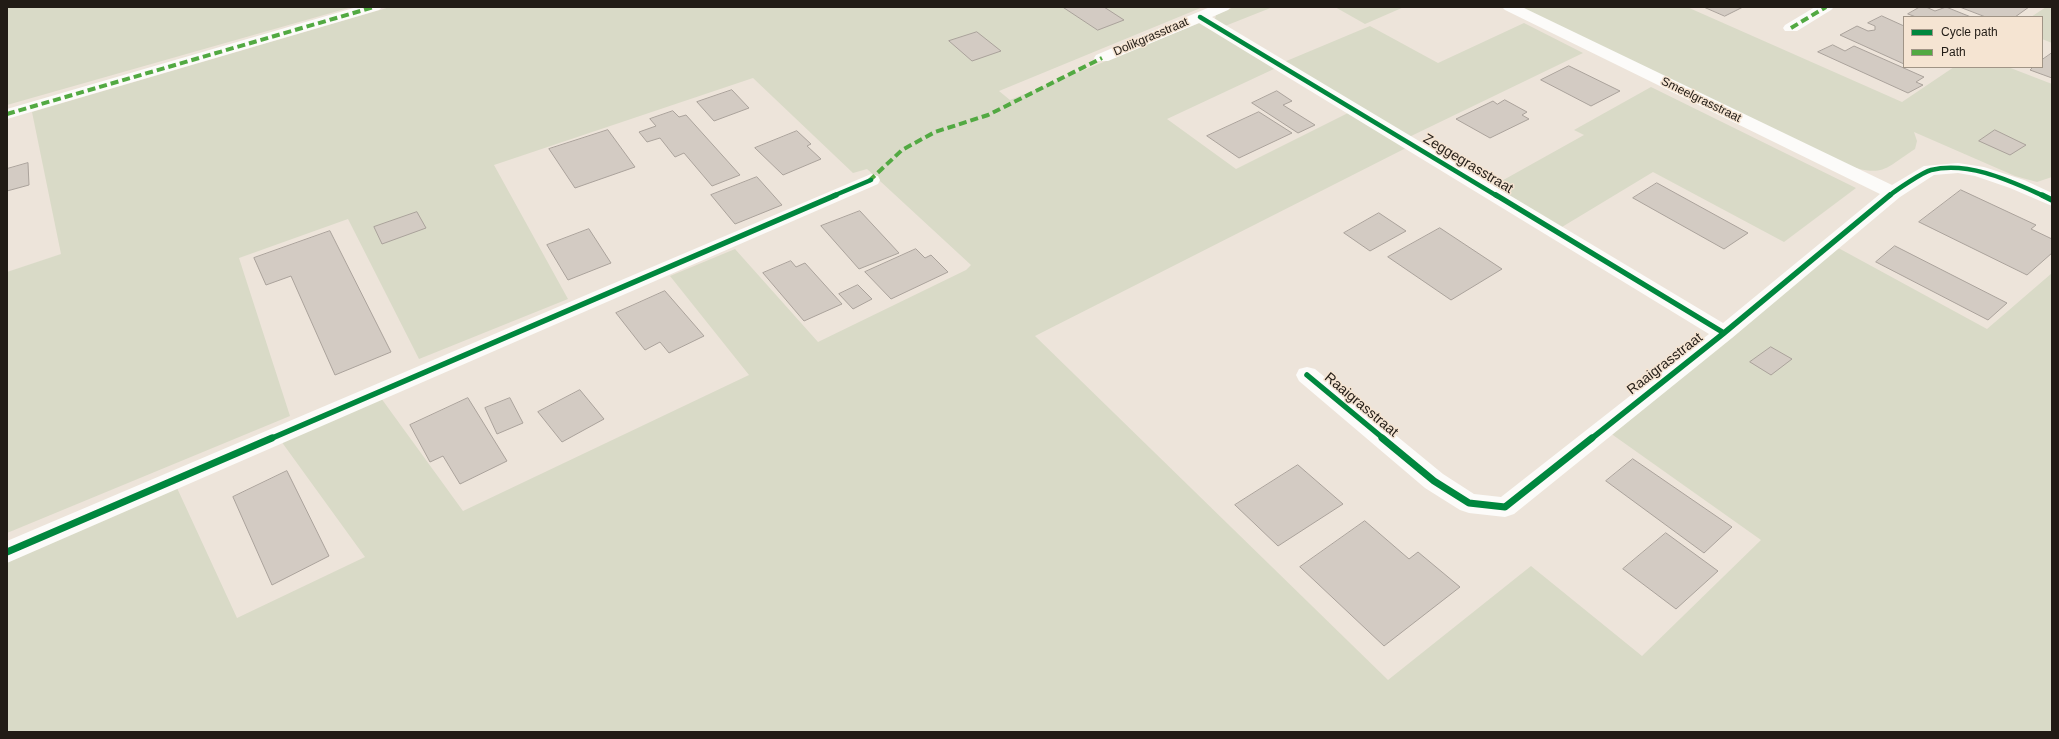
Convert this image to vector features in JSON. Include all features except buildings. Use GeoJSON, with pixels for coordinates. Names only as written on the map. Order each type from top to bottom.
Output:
{"type":"FeatureCollection","features":[{"type":"Feature","properties":{"kind":"street"},"geometry":{"type":"LineString","coordinates":[[7,114],[374,7]]}},
{"type":"Feature","properties":{"kind":"street","name":"Dolikgrasstraat"},"geometry":{"type":"LineString","coordinates":[[1102,58],[1223,7]]}},
{"type":"Feature","properties":{"kind":"street","name":"Smeelgrasstraat"},"geometry":{"type":"LineString","coordinates":[[1510,7],[1893,193]]}},
{"type":"Feature","properties":{"kind":"street"},"geometry":{"type":"LineString","coordinates":[[1791,28],[1826,7]]}},
{"type":"Feature","properties":{"kind":"street","name":"Zeggegrasstraat"},"geometry":{"type":"LineString","coordinates":[[1200,17],[1724,333]]}},
{"type":"Feature","properties":{"kind":"street","name":"Raaigrasstraat"},"geometry":{"type":"LineString","coordinates":[[1307,375],[1434,481],[1469,503],[1505,507],[1724,333],[1893,193],[1930,170],[1958,168],[1995,175],[2050,197]]}},
{"type":"Feature","properties":{"kind":"street"},"geometry":{"type":"LineString","coordinates":[[7,552],[871,180]]}},
{"type":"Feature","properties":{"kind":"green space"},"geometry":{"type":"Polygon","coordinates":[[[7,7],[352,7],[7,105],[7,7]]]}},
{"type":"Feature","properties":{"kind":"green space"},"geometry":{"type":"Polygon","coordinates":[[[390,7],[1203,7],[999,91],[1010,100],[1202,22],[1276,68],[1167,119],[1236,169],[1348,113],[1406,148],[1035,336],[1388,680],[1531,566],[1642,656],[1761,540],[1596,423],[1831,244],[1987,329],[2052,273],[2052,732],[7,732],[7,562],[177,488],[237,618],[365,557],[281,441],[381,398],[463,511],[749,375],[670,276],[735,249],[818,342],[966,270],[971,265],[867,169],[853,173],[753,78],[494,165],[568,299],[419,359],[348,219],[239,258],[290,416],[7,533],[7,272],[61,254],[32,112],[390,7]]]}},
{"type":"Feature","properties":{"kind":"green space"},"geometry":{"type":"Polygon","coordinates":[[[1234,7],[1273,7],[1225,26],[1215,19],[1216,15],[1234,7]]]}},
{"type":"Feature","properties":{"kind":"green space"},"geometry":{"type":"Polygon","coordinates":[[[1335,7],[1404,7],[1365,24],[1335,7]]]}},
{"type":"Feature","properties":{"kind":"green space"},"geometry":{"type":"Polygon","coordinates":[[[1520,7],[1687,7],[1902,102],[1953,68],[2011,68],[2052,84],[2052,177],[2037,182],[2015,176],[1914,132],[1917,141],[1915,149],[1883,169],[1868,171],[1845,165],[1520,7]]]}},
{"type":"Feature","properties":{"kind":"green space"},"geometry":{"type":"Polygon","coordinates":[[[2046,7],[2052,8],[2052,43],[2043,39],[2043,16],[2032,16],[2046,7]]]}},
{"type":"Feature","properties":{"kind":"green space"},"geometry":{"type":"Polygon","coordinates":[[[1524,23],[1583,53],[1407,138],[1284,62],[1370,26],[1438,63],[1524,23]]]}},
{"type":"Feature","properties":{"kind":"green space"},"geometry":{"type":"Polygon","coordinates":[[[1651,87],[1856,188],[1784,242],[1653,172],[1557,230],[1489,188],[1584,135],[1574,130],[1651,87]]]}},
{"type":"Feature","properties":{"kind":"marked path"},"geometry":{"type":"LineString","coordinates":[[7,114],[374,7]]}},
{"type":"Feature","properties":{"kind":"marked path"},"geometry":{"type":"LineString","coordinates":[[1791,28],[1826,7]]}},
{"type":"Feature","properties":{"kind":"marked path"},"geometry":{"type":"LineString","coordinates":[[869,181],[902,150],[935,132],[988,115],[1102,58]]}},
{"type":"Feature","properties":{"kind":"cycle path"},"geometry":{"type":"LineString","coordinates":[[1200,17],[1724,333]]}},
{"type":"Feature","properties":{"kind":"cycle path"},"geometry":{"type":"LineString","coordinates":[[1307,375],[1434,481],[1469,503],[1505,507],[1724,333],[1893,193],[1930,170],[1958,168],[1978,171],[2017,184],[2052,200]]}},
{"type":"Feature","properties":{"kind":"cycle path"},"geometry":{"type":"LineString","coordinates":[[7,552],[871,180]]}}]}
